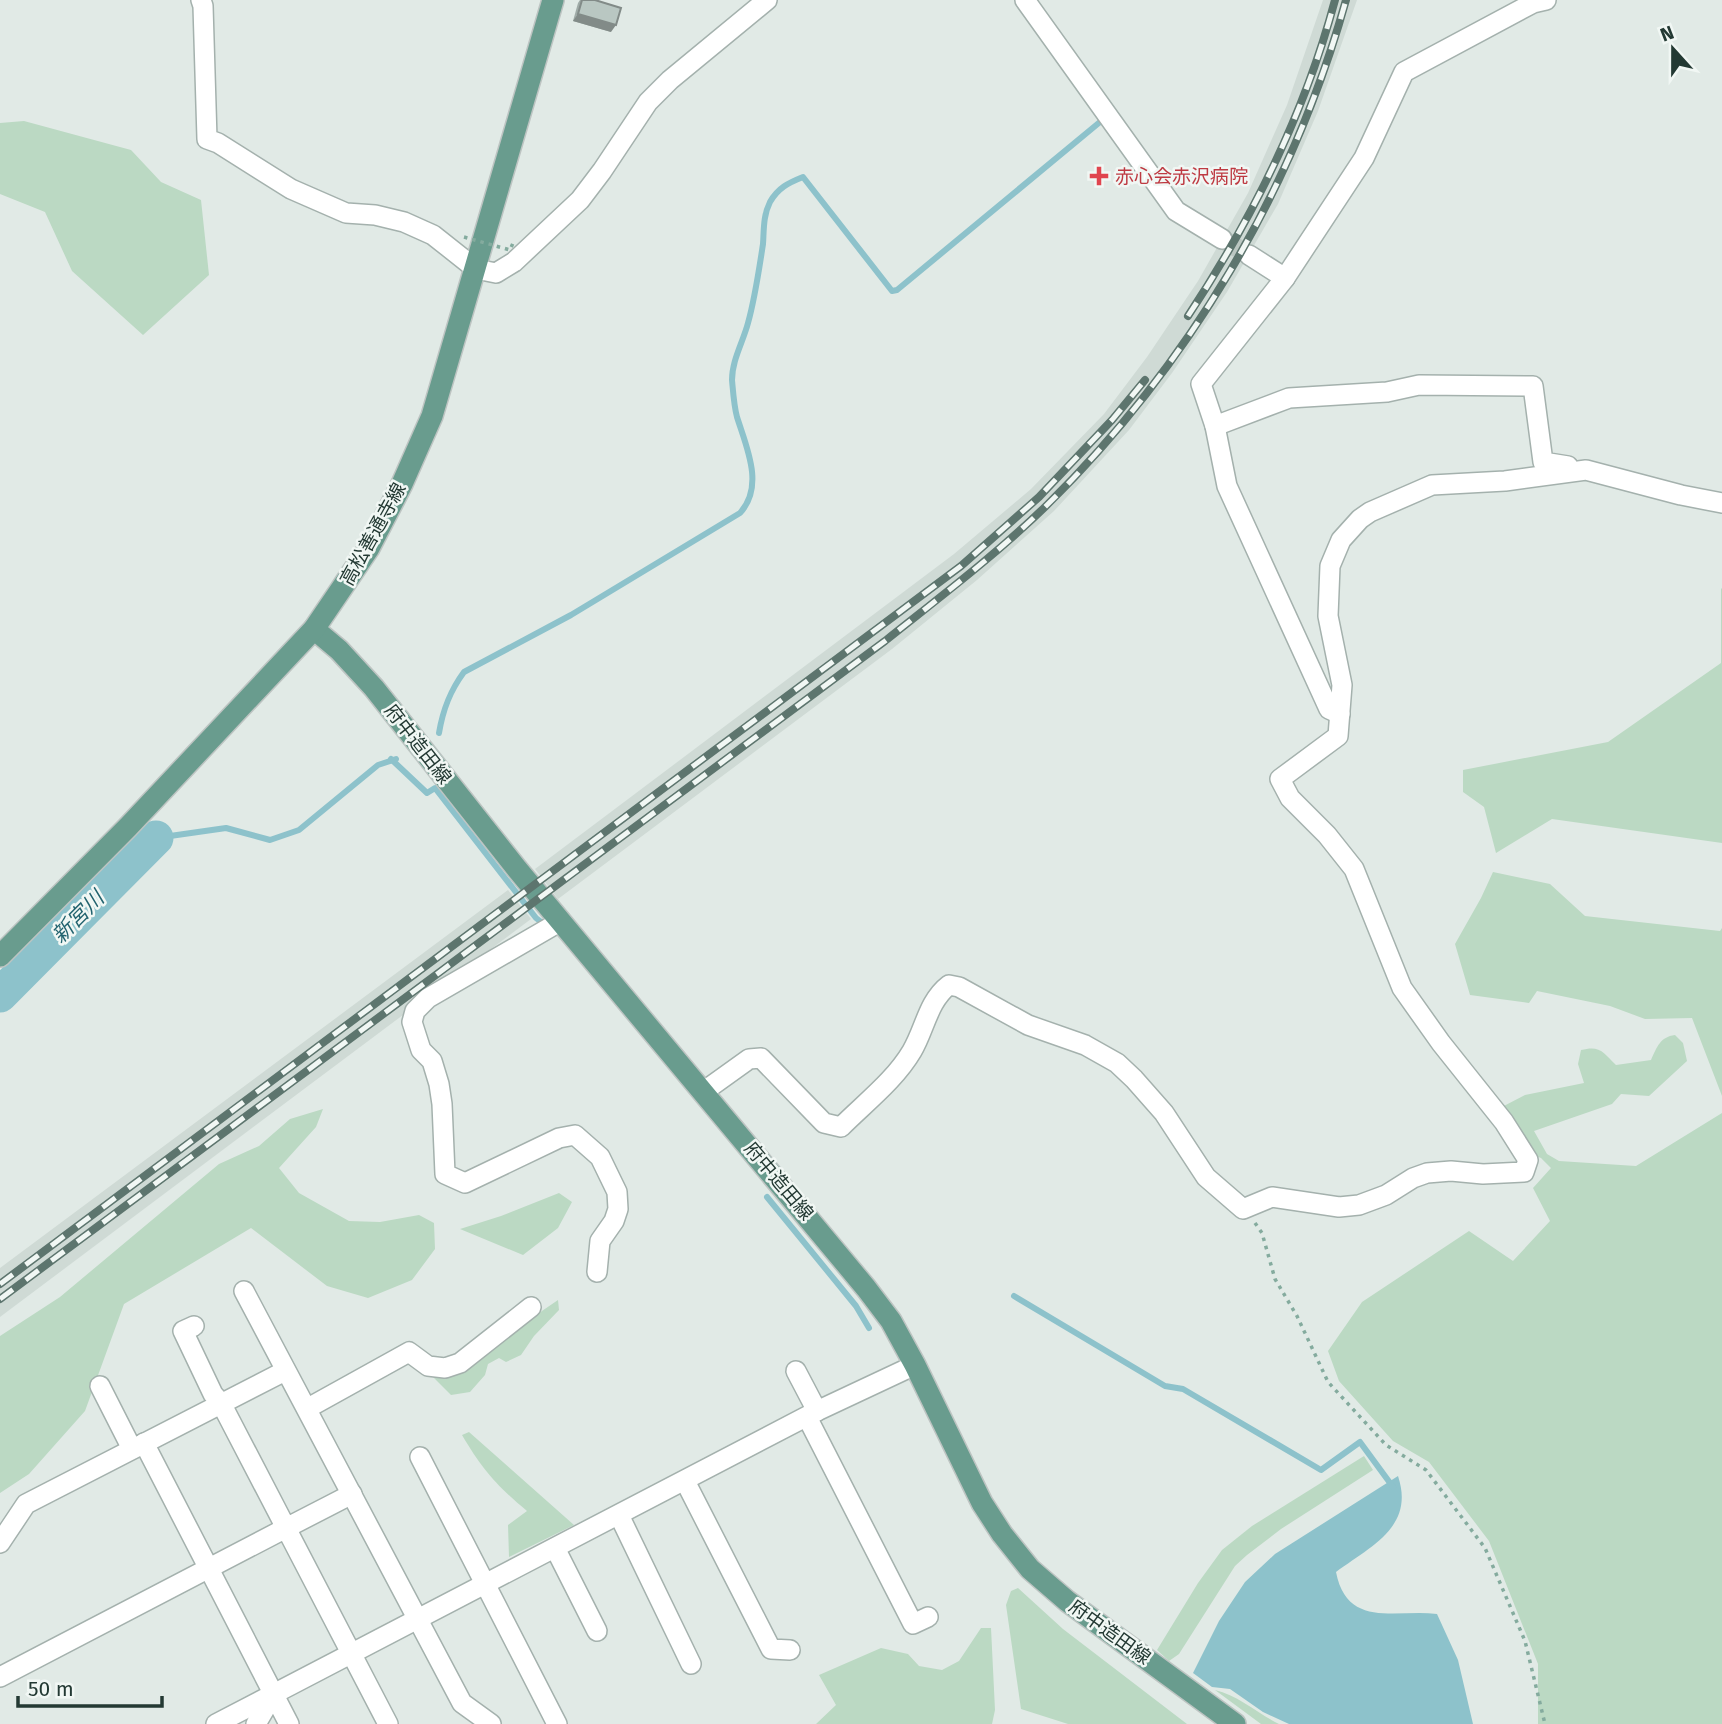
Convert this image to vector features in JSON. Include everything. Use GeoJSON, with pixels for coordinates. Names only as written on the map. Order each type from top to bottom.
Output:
{"type":"FeatureCollection","features":[{"type":"Feature","properties":{"kind":"main road","name":"高松善通寺線"},"geometry":{"type":"LineString","coordinates":[[0,957],[128,827],[314,629],[369,548],[402,484],[432,416],[553,0]]}},
{"type":"Feature","properties":{"kind":"main road","name":"府中造田線"},"geometry":{"type":"LineString","coordinates":[[314,629],[339,650],[374,688],[561,921],[860,1280],[891,1321],[982,1503],[1030,1569],[1067,1601],[1235,1724]]}},
{"type":"Feature","properties":{"kind":"street"},"geometry":{"type":"LineString","coordinates":[[201,0],[207,139],[218,143],[291,189],[346,213],[375,215],[404,222],[433,235],[476,269],[496,272],[514,262],[580,200],[648,102],[670,80],[767,0]]}},
{"type":"Feature","properties":{"kind":"street"},"geometry":{"type":"LineString","coordinates":[[1025,0],[1176,211],[1222,239]]}},
{"type":"Feature","properties":{"kind":"street"},"geometry":{"type":"LineString","coordinates":[[1340,714],[1329,709],[1227,486],[1215,426],[1201,384],[1284,278],[1364,158],[1404,72],[1533,3],[1546,0]]}},
{"type":"Feature","properties":{"kind":"street"},"geometry":{"type":"LineString","coordinates":[[1249,255],[1284,278]]}},
{"type":"Feature","properties":{"kind":"street"},"geometry":{"type":"LineString","coordinates":[[1215,426],[1289,398],[1387,392],[1419,385],[1533,386],[1543,462],[1722,503]]}},
{"type":"Feature","properties":{"kind":"street"},"geometry":{"type":"LineString","coordinates":[[704,1092],[749,1059],[761,1058],[824,1123],[841,1126],[897,1071],[913,1050],[922,1025],[940,992],[949,985],[960,987],[1028,1024],[1086,1045],[1117,1063],[1164,1113],[1206,1177],[1243,1209],[1272,1197],[1339,1207],[1359,1205],[1386,1195],[1413,1178],[1427,1173],[1524,1172],[1528,1160],[1504,1122],[1441,1043],[1402,988],[1354,869],[1327,835],[1290,798],[1280,779],[1338,736],[1342,685],[1328,616],[1330,566],[1341,540],[1360,519],[1432,485],[1504,481],[1586,470]]}},
{"type":"Feature","properties":{"kind":"street"},"geometry":{"type":"LineString","coordinates":[[561,921],[428,998],[415,1011],[412,1022],[421,1049],[432,1061],[439,1084],[445,1174],[465,1183],[549,1142],[575,1135],[600,1157],[617,1192],[618,1209],[614,1221],[600,1241],[597,1272]]}},
{"type":"Feature","properties":{"kind":"street"},"geometry":{"type":"LineString","coordinates":[[244,1291],[285,1371],[294,1381],[462,1703],[491,1724]]}},
{"type":"Feature","properties":{"kind":"street"},"geometry":{"type":"LineString","coordinates":[[308,1408],[409,1352],[428,1366],[445,1368],[460,1363],[531,1307]]}},
{"type":"Feature","properties":{"kind":"street"},"geometry":{"type":"LineString","coordinates":[[194,1326],[183,1331],[213,1394],[221,1403],[388,1724]]}},
{"type":"Feature","properties":{"kind":"street"},"geometry":{"type":"LineString","coordinates":[[216,1724],[812,1414],[915,1365]]}},
{"type":"Feature","properties":{"kind":"street"},"geometry":{"type":"LineString","coordinates":[[0,1543],[26,1504],[285,1371]]}},
{"type":"Feature","properties":{"kind":"street"},"geometry":{"type":"LineString","coordinates":[[796,1371],[812,1414],[913,1623],[928,1617]]}},
{"type":"Feature","properties":{"kind":"street"},"geometry":{"type":"LineString","coordinates":[[100,1386],[209,1568],[289,1724]]}},
{"type":"Feature","properties":{"kind":"street"},"geometry":{"type":"LineString","coordinates":[[419,1457],[557,1724]]}},
{"type":"Feature","properties":{"kind":"street"},"geometry":{"type":"LineString","coordinates":[[685,1481],[771,1649],[790,1650]]}},
{"type":"Feature","properties":{"kind":"street"},"geometry":{"type":"LineString","coordinates":[[0,1677],[352,1494]]}},
{"type":"Feature","properties":{"kind":"street"},"geometry":{"type":"LineString","coordinates":[[619,1516],[691,1664]]}},
{"type":"Feature","properties":{"kind":"street"},"geometry":{"type":"LineString","coordinates":[[555,1548],[597,1631]]}},
{"type":"Feature","properties":{"kind":"street"},"geometry":{"type":"LineString","coordinates":[[256,1724],[274,1694]]}},
{"type":"Feature","properties":{"kind":"path"},"geometry":{"type":"LineString","coordinates":[[464,236],[510,250],[513,243]]}},
{"type":"Feature","properties":{"kind":"path"},"geometry":{"type":"LineString","coordinates":[[1243,1209],[1262,1233],[1275,1279],[1297,1316],[1328,1381],[1386,1445],[1426,1470],[1485,1548],[1525,1641],[1545,1724]]}},
{"type":"Feature","properties":{"kind":"shaded area"},"geometry":{"type":"Polygon","coordinates":[[[1323,0],[1357,0],[1318,111],[1278,204],[1227,292],[1129,430],[1054,511],[977,580],[892,649],[558,899],[535,869],[954,554],[1031,489],[1104,414],[1147,357],[1198,281],[1248,193],[1287,105],[1323,0]]]}},
{"type":"Feature","properties":{"kind":"shaded area"},"geometry":{"type":"Polygon","coordinates":[[[508,890],[531,919],[0,1317],[0,1268],[508,890]]]}},
{"type":"Feature","properties":{"kind":"green space"},"geometry":{"type":"Polygon","coordinates":[[[24,121],[131,150],[161,182],[201,200],[209,275],[143,335],[72,271],[45,212],[0,194],[0,123],[24,121]]]}},
{"type":"Feature","properties":{"kind":"green space"},"geometry":{"type":"Polygon","coordinates":[[[1721,588],[1722,843],[1552,819],[1496,853],[1484,807],[1463,792],[1463,770],[1608,742],[1721,663],[1721,588]]]}},
{"type":"Feature","properties":{"kind":"green space"},"geometry":{"type":"Polygon","coordinates":[[[1493,872],[1550,884],[1585,916],[1720,931],[1722,928],[1722,1096],[1692,1018],[1645,1019],[1610,1006],[1537,991],[1529,1003],[1470,995],[1455,944],[1493,872]]]}},
{"type":"Feature","properties":{"kind":"green space"},"geometry":{"type":"Polygon","coordinates":[[[1675,1035],[1683,1043],[1687,1061],[1649,1096],[1621,1094],[1612,1104],[1534,1131],[1547,1154],[1559,1161],[1636,1166],[1722,1113],[1722,1724],[1538,1724],[1538,1664],[1489,1541],[1429,1462],[1393,1441],[1339,1381],[1328,1351],[1362,1302],[1469,1231],[1513,1261],[1550,1221],[1533,1188],[1551,1168],[1541,1158],[1531,1154],[1500,1108],[1525,1095],[1584,1083],[1578,1064],[1581,1050],[1597,1049],[1616,1065],[1651,1060],[1662,1040],[1675,1035]]]}},
{"type":"Feature","properties":{"kind":"green space"},"geometry":{"type":"Polygon","coordinates":[[[323,1109],[316,1127],[279,1168],[299,1193],[349,1221],[380,1222],[419,1215],[434,1223],[435,1249],[412,1280],[368,1298],[327,1286],[251,1228],[124,1304],[85,1411],[29,1474],[0,1493],[0,1336],[60,1297],[219,1164],[259,1146],[290,1119],[323,1109]]]}},
{"type":"Feature","properties":{"kind":"green space"},"geometry":{"type":"Polygon","coordinates":[[[559,1193],[572,1202],[558,1228],[523,1255],[460,1229],[501,1216],[559,1193]]]}},
{"type":"Feature","properties":{"kind":"green space"},"geometry":{"type":"Polygon","coordinates":[[[558,1300],[559,1310],[534,1336],[521,1355],[506,1362],[499,1358],[488,1364],[485,1375],[470,1392],[451,1395],[432,1376],[447,1376],[558,1300]]]}},
{"type":"Feature","properties":{"kind":"green space"},"geometry":{"type":"Polygon","coordinates":[[[469,1432],[574,1525],[509,1557],[508,1525],[527,1511],[499,1485],[476,1458],[462,1435],[469,1432]]]}},
{"type":"Feature","properties":{"kind":"green space"},"geometry":{"type":"Polygon","coordinates":[[[1364,1456],[1373,1470],[1281,1529],[1235,1566],[1179,1654],[1169,1661],[1157,1650],[1198,1583],[1222,1550],[1252,1526],[1364,1456]]]}},
{"type":"Feature","properties":{"kind":"green space"},"geometry":{"type":"Polygon","coordinates":[[[1018,1588],[1063,1629],[1187,1724],[1068,1724],[1021,1709],[1006,1605],[1011,1591],[1018,1588]]]}},
{"type":"Feature","properties":{"kind":"green space"},"geometry":{"type":"Polygon","coordinates":[[[981,1628],[991,1628],[995,1710],[992,1724],[816,1724],[836,1705],[819,1675],[881,1648],[908,1654],[919,1666],[942,1670],[959,1661],[981,1628]]]}},
{"type":"Feature","properties":{"kind":"green space"},"geometry":{"type":"Polygon","coordinates":[[[1215,1690],[1232,1696],[1279,1724],[1261,1724],[1215,1690]]]}},
{"type":"Feature","properties":{"kind":"water"},"geometry":{"type":"Polygon","coordinates":[[[1398,1476],[1402,1494],[1395,1522],[1375,1544],[1336,1572],[1342,1590],[1351,1602],[1362,1609],[1390,1614],[1437,1614],[1458,1660],[1473,1724],[1289,1724],[1263,1712],[1230,1689],[1212,1687],[1193,1673],[1219,1621],[1245,1582],[1275,1554],[1398,1476]]]}},
{"type":"Feature","properties":{"kind":"building"},"geometry":{"type":"Polygon","coordinates":[[[582,0],[595,0],[621,8],[616,25],[578,14],[582,0]]]}},
{"type":"Feature","properties":{"kind":"waterway"},"geometry":{"type":"LineString","coordinates":[[439,733],[448,701],[464,672],[571,615],[740,513],[747,502],[751,491],[751,466],[736,413],[732,373],[753,304],[766,212],[773,197],[780,190],[803,177],[892,291],[897,290],[1106,117]]}},
{"type":"Feature","properties":{"kind":"waterway"},"geometry":{"type":"LineString","coordinates":[[391,759],[427,793],[435,788],[536,918],[545,925]]}},
{"type":"Feature","properties":{"kind":"waterway"},"geometry":{"type":"LineString","coordinates":[[156,838],[226,828],[270,840],[299,830],[378,765],[396,759]]}},
{"type":"Feature","properties":{"kind":"waterway","name":"新宮川"},"geometry":{"type":"LineString","coordinates":[[0,995],[156,838]]}},
{"type":"Feature","properties":{"kind":"waterway"},"geometry":{"type":"LineString","coordinates":[[767,1197],[856,1306],[869,1328]]}},
{"type":"Feature","properties":{"kind":"waterway"},"geometry":{"type":"LineString","coordinates":[[1014,1296],[1165,1386],[1183,1389],[1321,1470],[1360,1442],[1393,1487]]}},
{"type":"Feature","properties":{"kind":"tunnel"},"geometry":{"type":"LineString","coordinates":[[1222,239],[1249,255]]}},
{"type":"Feature","properties":{"kind":"railway"},"geometry":{"type":"LineString","coordinates":[[1188,316],[1234,242],[1274,164],[1308,83],[1335,0]]}},
{"type":"Feature","properties":{"kind":"railway"},"geometry":{"type":"LineString","coordinates":[[0,1299],[885,641],[988,558],[1047,505],[1098,451],[1146,394],[1190,334],[1230,272],[1297,140],[1324,71],[1346,0]]}},
{"type":"Feature","properties":{"kind":"railway"},"geometry":{"type":"LineString","coordinates":[[0,1284],[961,566],[1039,497],[1112,420],[1145,380]]}},
{"type":"Feature","properties":{"kind":"place","name":"赤心会赤沢病院"},"geometry":{"type":"Point","coordinates":[1099,176]}}]}
